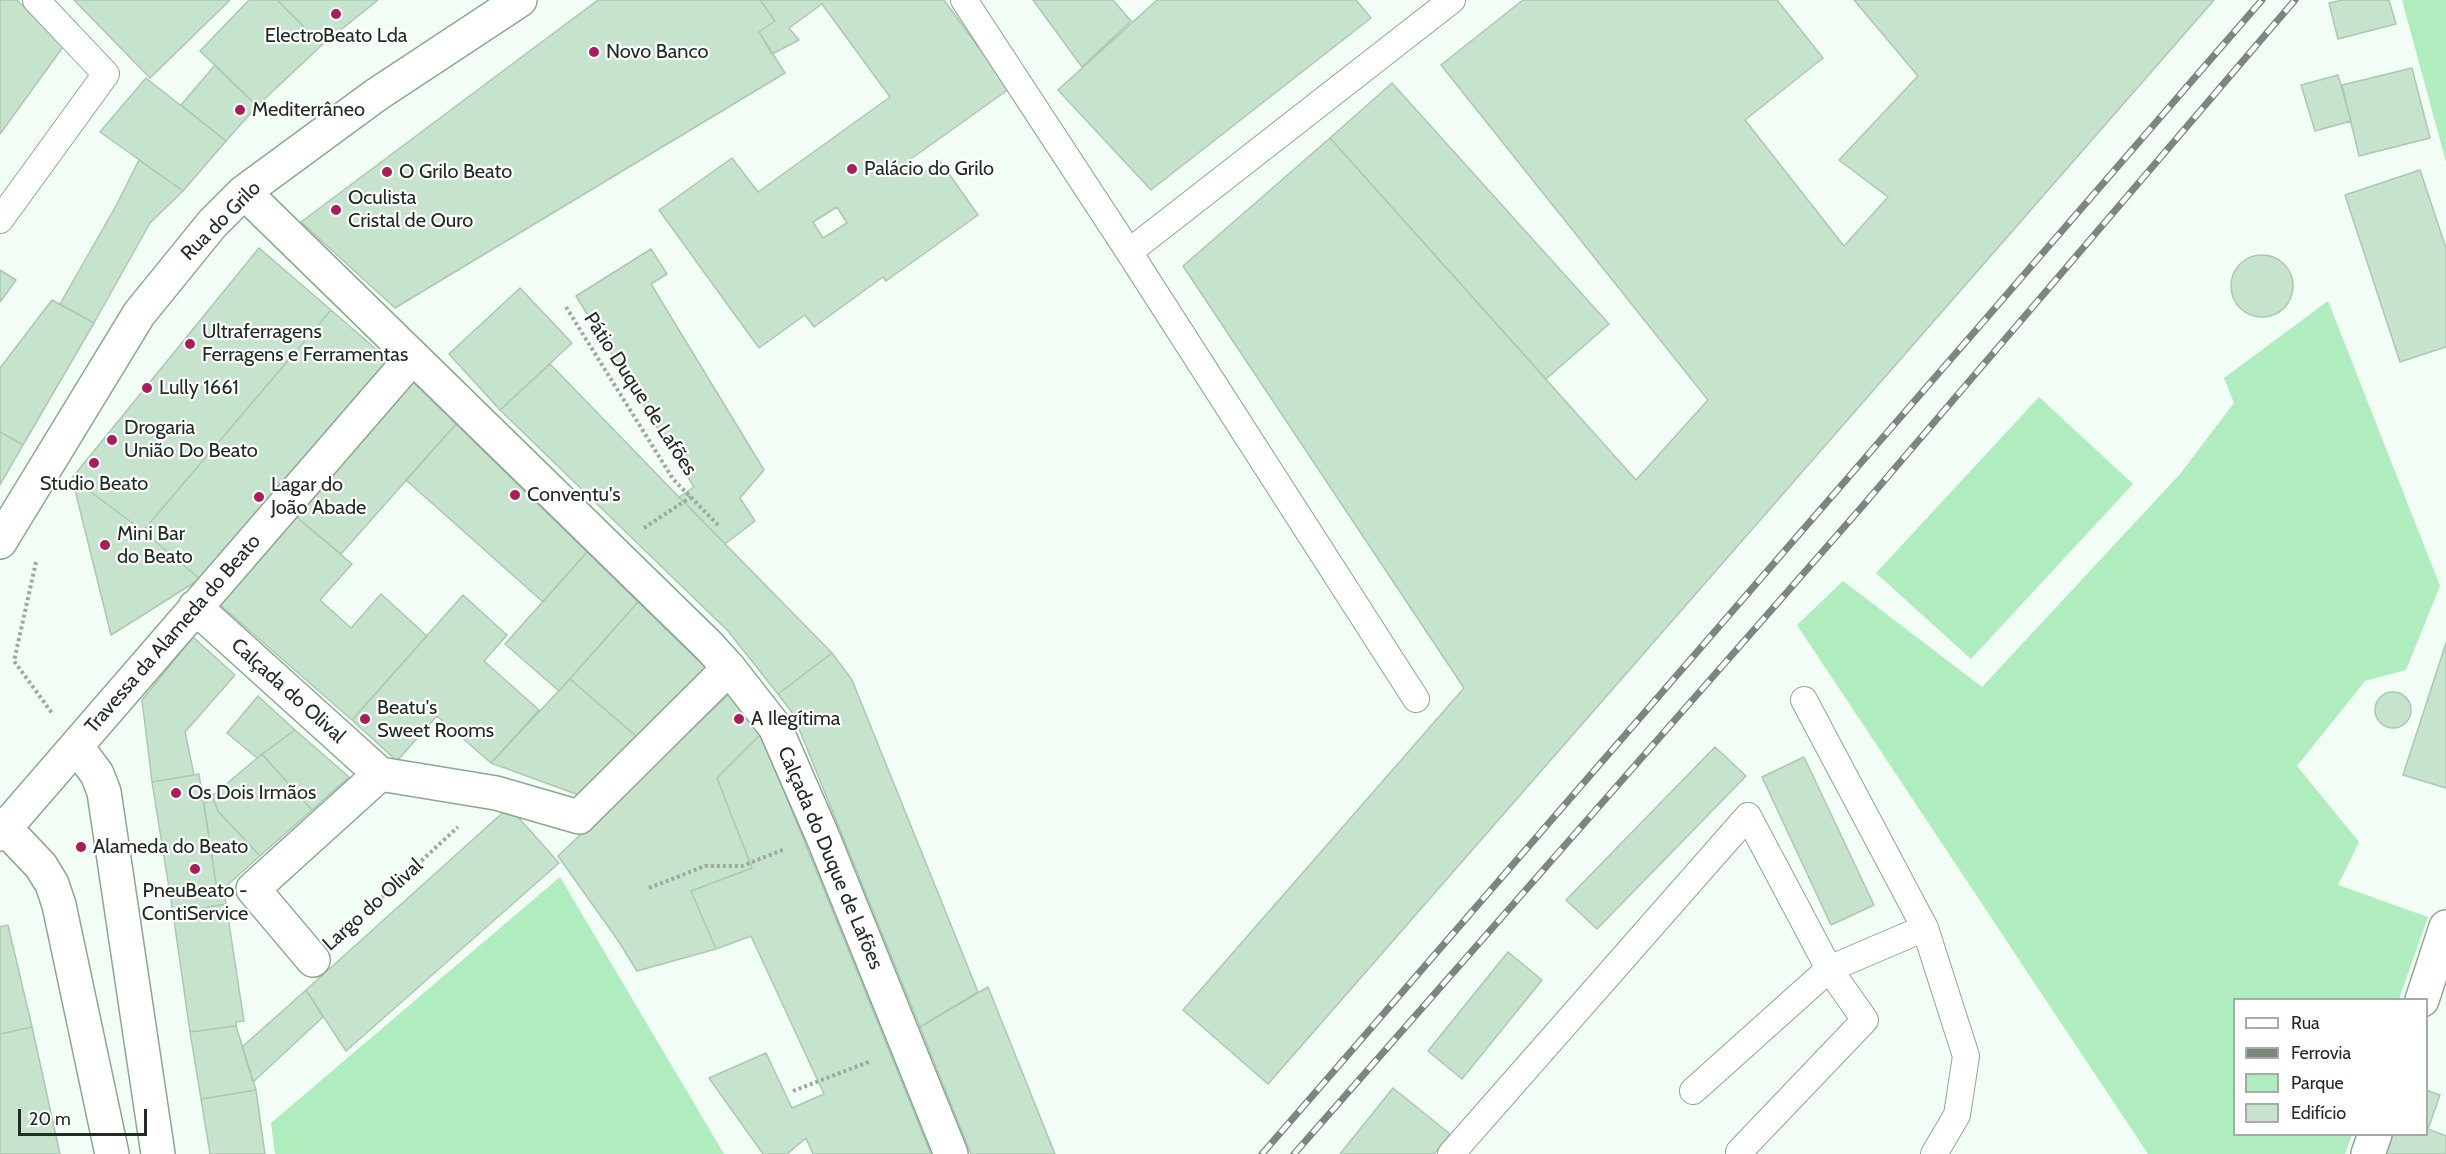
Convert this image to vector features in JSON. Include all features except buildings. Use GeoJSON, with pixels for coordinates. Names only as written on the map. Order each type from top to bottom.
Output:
{"type":"FeatureCollection","features":[{"type":"Feature","properties":{"kind":"street","name":"Rua do Grilo"},"geometry":{"type":"LineString","coordinates":[[4,534],[139,314],[212,224],[244,192],[376,95],[520,0]]}},
{"type":"Feature","properties":{"kind":"street","name":"Calçada do Duque de Lafões"},"geometry":{"type":"LineString","coordinates":[[244,192],[612,549],[729,668],[775,727],[822,835],[951,1154]]}},
{"type":"Feature","properties":{"kind":"street","name":"Travessa da Alameda do Beato"},"geometry":{"type":"LineString","coordinates":[[76,747],[412,357]]}},
{"type":"Feature","properties":{"kind":"street","name":"Calçada do Olival"},"geometry":{"type":"LineString","coordinates":[[195,607],[380,774]]}},
{"type":"Feature","properties":{"kind":"street"},"geometry":{"type":"LineString","coordinates":[[380,774],[496,793],[579,818],[729,668]]}},
{"type":"Feature","properties":{"kind":"street"},"geometry":{"type":"LineString","coordinates":[[112,1154],[59,905],[52,885],[41,866],[3,831],[76,747],[97,774],[104,792],[158,1154]]}},
{"type":"Feature","properties":{"kind":"street","name":"Largo do Olival"},"geometry":{"type":"LineString","coordinates":[[313,960],[253,890],[380,774]]}},
{"type":"Feature","properties":{"kind":"street"},"geometry":{"type":"LineString","coordinates":[[2422,998],[2446,927]]}},
{"type":"Feature","properties":{"kind":"street"},"geometry":{"type":"LineString","coordinates":[[2368,1154],[2374,1136]]}},
{"type":"Feature","properties":{"kind":"lane"},"geometry":{"type":"LineString","coordinates":[[0,220],[106,74],[36,0]]}},
{"type":"Feature","properties":{"kind":"lane"},"geometry":{"type":"LineString","coordinates":[[964,0],[1416,699]]}},
{"type":"Feature","properties":{"kind":"lane"},"geometry":{"type":"LineString","coordinates":[[1129,252],[1452,0]]}},
{"type":"Feature","properties":{"kind":"lane"},"geometry":{"type":"LineString","coordinates":[[1804,700],[1925,928],[1966,1056],[1956,1115],[1934,1154]]}},
{"type":"Feature","properties":{"kind":"lane"},"geometry":{"type":"LineString","coordinates":[[1451,1154],[1748,816],[1829,969],[1865,1020],[1739,1152]]}},
{"type":"Feature","properties":{"kind":"lane"},"geometry":{"type":"LineString","coordinates":[[1693,1091],[1829,969],[1925,928]]}},
{"type":"Feature","properties":{"kind":"path","name":"Pátio Duque de Lafões"},"geometry":{"type":"LineString","coordinates":[[566,307],[673,479],[718,525]]}},
{"type":"Feature","properties":{"kind":"path","name":"Pátio Duque de Lafões"},"geometry":{"type":"LineString","coordinates":[[612,549],[691,497]]}},
{"type":"Feature","properties":{"kind":"path"},"geometry":{"type":"LineString","coordinates":[[4,534],[40,544],[14,662],[76,747]]}},
{"type":"Feature","properties":{"kind":"path","name":"Largo do Olival"},"geometry":{"type":"LineString","coordinates":[[313,960],[496,793]]}},
{"type":"Feature","properties":{"kind":"path"},"geometry":{"type":"LineString","coordinates":[[649,888],[705,866],[742,866],[822,835]]}},
{"type":"Feature","properties":{"kind":"path"},"geometry":{"type":"LineString","coordinates":[[793,1091],[909,1047]]}},
{"type":"Feature","properties":{"kind":"green space"},"geometry":{"type":"Polygon","coordinates":[[[2402,0],[2446,0],[2446,162],[2402,0]]]}},
{"type":"Feature","properties":{"kind":"green space"},"geometry":{"type":"Polygon","coordinates":[[[2328,301],[2440,586],[2406,670],[2365,681],[2297,766],[2359,842],[2338,885],[2428,917],[2399,998],[2233,998],[2233,1136],[2352,1136],[2345,1154],[2148,1154],[1797,625],[1843,581],[1982,687],[2180,474],[2234,403],[2224,378],[2328,301]]]}},
{"type":"Feature","properties":{"kind":"green space"},"geometry":{"type":"Polygon","coordinates":[[[2039,397],[2133,484],[1971,659],[1876,573],[2039,397]]]}},
{"type":"Feature","properties":{"kind":"green space"},"geometry":{"type":"Polygon","coordinates":[[[560,877],[724,1154],[275,1154],[271,1123],[560,877]]]}},
{"type":"Feature","properties":{"kind":"railway"},"geometry":{"type":"LineString","coordinates":[[1262,1154],[2262,0]]}},
{"type":"Feature","properties":{"kind":"railway"},"geometry":{"type":"LineString","coordinates":[[1294,1154],[1860,509],[2295,0]]}},
{"type":"Feature","properties":{"kind":"place","name":"ElectroBeato Lda"},"geometry":{"type":"Point","coordinates":[336,14]}},
{"type":"Feature","properties":{"kind":"place","name":"Novo Banco"},"geometry":{"type":"Point","coordinates":[594,52]}},
{"type":"Feature","properties":{"kind":"place","name":"Mediterrâneo"},"geometry":{"type":"Point","coordinates":[240,110]}},
{"type":"Feature","properties":{"kind":"place","name":"Palácio do Grilo"},"geometry":{"type":"Point","coordinates":[852,169]}},
{"type":"Feature","properties":{"kind":"place","name":"O Grilo Beato"},"geometry":{"type":"Point","coordinates":[387,172]}},
{"type":"Feature","properties":{"kind":"place","name":"Oculista Cristal de Ouro"},"geometry":{"type":"Point","coordinates":[336,210]}},
{"type":"Feature","properties":{"kind":"place","name":"Ultraferragens Ferragens e Ferramentas"},"geometry":{"type":"Point","coordinates":[190,344]}},
{"type":"Feature","properties":{"kind":"place","name":"Lully 1661"},"geometry":{"type":"Point","coordinates":[147,388]}},
{"type":"Feature","properties":{"kind":"place","name":"Drogaria União Do Beato"},"geometry":{"type":"Point","coordinates":[112,440]}},
{"type":"Feature","properties":{"kind":"place","name":"Studio Beato"},"geometry":{"type":"Point","coordinates":[94,463]}},
{"type":"Feature","properties":{"kind":"place","name":"Conventu's"},"geometry":{"type":"Point","coordinates":[515,495]}},
{"type":"Feature","properties":{"kind":"place","name":"Lagar do João Abade"},"geometry":{"type":"Point","coordinates":[259,497]}},
{"type":"Feature","properties":{"kind":"place","name":"Mini Bar do Beato"},"geometry":{"type":"Point","coordinates":[105,545]}},
{"type":"Feature","properties":{"kind":"place","name":"Beatu's Sweet Rooms"},"geometry":{"type":"Point","coordinates":[365,719]}},
{"type":"Feature","properties":{"kind":"place","name":"A Ilegítima"},"geometry":{"type":"Point","coordinates":[739,719]}},
{"type":"Feature","properties":{"kind":"place","name":"Os Dois Irmãos"},"geometry":{"type":"Point","coordinates":[176,793]}},
{"type":"Feature","properties":{"kind":"place","name":"Alameda do Beato"},"geometry":{"type":"Point","coordinates":[81,847]}},
{"type":"Feature","properties":{"kind":"place","name":"PneuBeato - ContiService"},"geometry":{"type":"Point","coordinates":[195,869]}}]}
